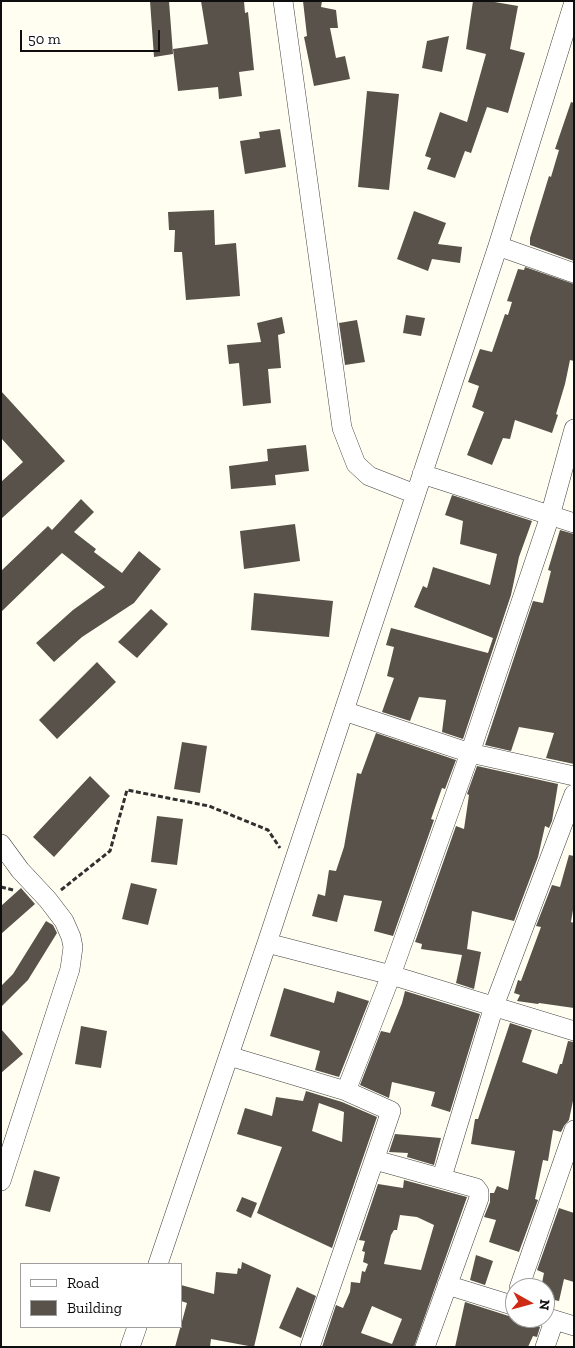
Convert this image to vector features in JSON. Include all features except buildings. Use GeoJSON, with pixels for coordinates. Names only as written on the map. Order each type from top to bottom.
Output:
{"type":"FeatureCollection","features":[{"type":"Feature","properties":{"kind":"street"},"geometry":{"type":"LineString","coordinates":[[284,1],[342,428],[356,464],[370,476],[415,494]]}},
{"type":"Feature","properties":{"kind":"street"},"geometry":{"type":"LineString","coordinates":[[158,1263],[268,943],[292,864],[498,246],[574,2]]}},
{"type":"Feature","properties":{"kind":"street"},"geometry":{"type":"LineString","coordinates":[[498,246],[574,273]]}},
{"type":"Feature","properties":{"kind":"street"},"geometry":{"type":"LineString","coordinates":[[346,1091],[391,975],[470,753],[550,516],[574,429]]}},
{"type":"Feature","properties":{"kind":"street"},"geometry":{"type":"LineString","coordinates":[[422,474],[574,523]]}},
{"type":"Feature","properties":{"kind":"street"},"geometry":{"type":"LineString","coordinates":[[344,711],[470,753],[574,776]]}},
{"type":"Feature","properties":{"kind":"street"},"geometry":{"type":"LineString","coordinates":[[442,1177],[494,1006],[574,794]]}},
{"type":"Feature","properties":{"kind":"street"},"geometry":{"type":"LineString","coordinates":[[1,844],[20,870],[48,900],[64,921],[73,947],[71,962],[30,1096],[1,1181]]}},
{"type":"Feature","properties":{"kind":"street"},"geometry":{"type":"LineString","coordinates":[[268,943],[391,975],[574,1031]]}},
{"type":"Feature","properties":{"kind":"street"},"geometry":{"type":"LineString","coordinates":[[229,1056],[346,1091],[391,1111],[310,1347]]}},
{"type":"Feature","properties":{"kind":"street"},"geometry":{"type":"LineString","coordinates":[[524,1278],[574,1130]]}},
{"type":"Feature","properties":{"kind":"street"},"geometry":{"type":"LineString","coordinates":[[375,1160],[442,1177],[476,1188],[479,1194],[425,1347]]}},
{"type":"Feature","properties":{"kind":"street"},"geometry":{"type":"LineString","coordinates":[[447,1285],[505,1298]]}},
{"type":"Feature","properties":{"kind":"street"},"geometry":{"type":"LineString","coordinates":[[555,1320],[574,1326]]}},
{"type":"Feature","properties":{"kind":"street"},"geometry":{"type":"LineString","coordinates":[[130,1347],[137,1328]]}},
{"type":"Feature","properties":{"kind":"street"},"geometry":{"type":"LineString","coordinates":[[545,1347],[548,1328]]}},
{"type":"Feature","properties":{"kind":"path"},"geometry":{"type":"LineString","coordinates":[[48,900],[110,851],[127,790],[209,806],[268,830],[292,864]]}},
{"type":"Feature","properties":{"kind":"path"},"geometry":{"type":"LineString","coordinates":[[1,887],[20,893]]}}]}
